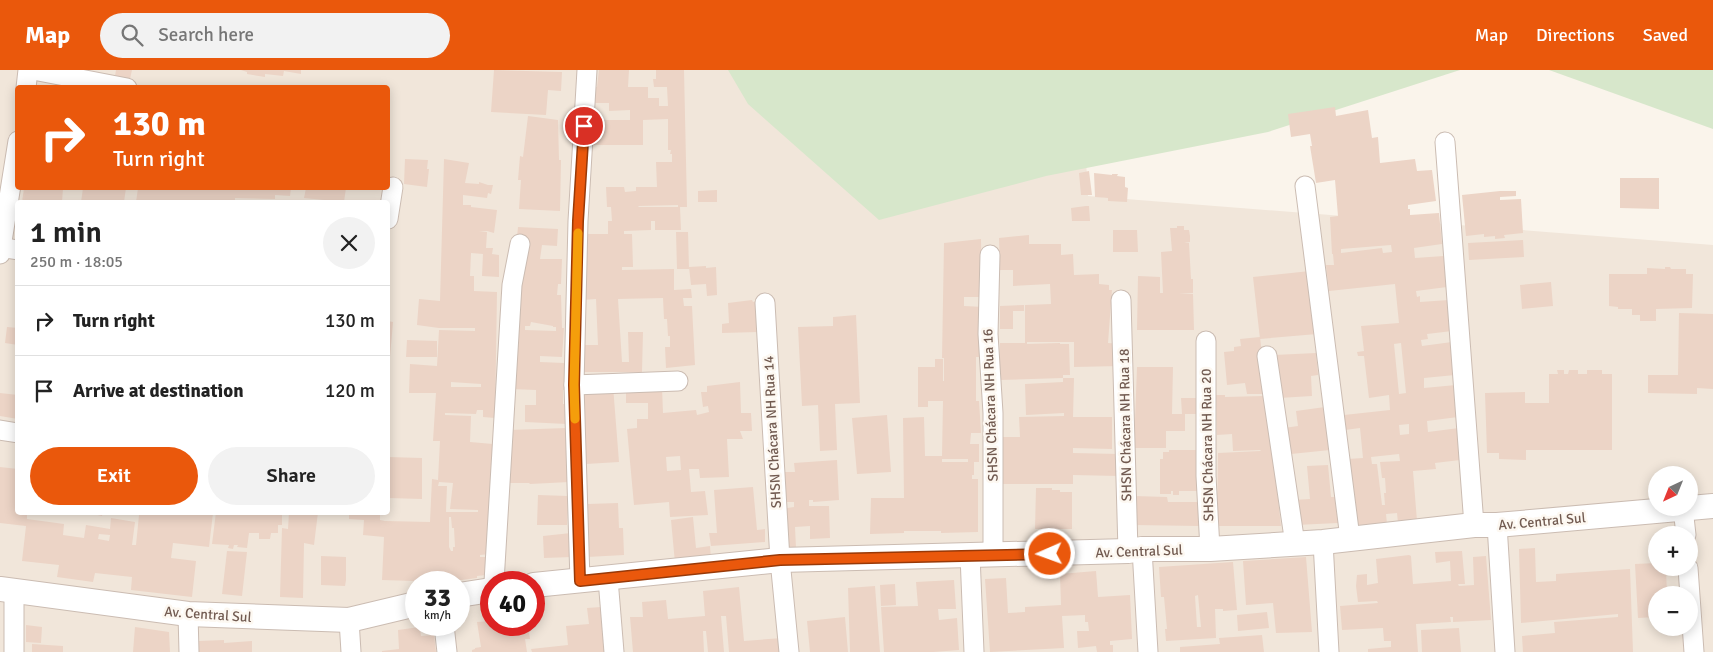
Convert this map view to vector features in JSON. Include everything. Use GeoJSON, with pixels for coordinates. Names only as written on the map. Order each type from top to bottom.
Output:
{"type":"FeatureCollection","features":[{"type":"Feature","properties":{"kind":"street"},"geometry":{"type":"LineString","coordinates":[[26,85],[28,70]]}},
{"type":"Feature","properties":{"kind":"street"},"geometry":{"type":"LineString","coordinates":[[33,70],[111,85]]}},
{"type":"Feature","properties":{"kind":"street"},"geometry":{"type":"LineString","coordinates":[[580,581],[574,385],[578,221],[587,70]]}},
{"type":"Feature","properties":{"kind":"street"},"geometry":{"type":"LineString","coordinates":[[1445,142],[1485,525],[1505,652]]}},
{"type":"Feature","properties":{"kind":"street"},"geometry":{"type":"LineString","coordinates":[[5,250],[15,166]]}},
{"type":"Feature","properties":{"kind":"street"},"geometry":{"type":"LineString","coordinates":[[1305,186],[1350,538]]}},
{"type":"Feature","properties":{"kind":"street"},"geometry":{"type":"LineString","coordinates":[[390,206],[393,187]]}},
{"type":"Feature","properties":{"kind":"street"},"geometry":{"type":"LineString","coordinates":[[495,571],[512,285],[520,244]]}},
{"type":"Feature","properties":{"kind":"street","name":"SHSN Chácara NH Rua 16"},"geometry":{"type":"LineString","coordinates":[[974,652],[993,413],[988,334],[990,255]]}},
{"type":"Feature","properties":{"kind":"street","name":"SHSN Chácara NH Rua 18"},"geometry":{"type":"LineString","coordinates":[[1121,300],[1135,550],[1148,652]]}},
{"type":"Feature","properties":{"kind":"street","name":"SHSN Chácara NH Rua 14"},"geometry":{"type":"LineString","coordinates":[[765,303],[780,560],[790,652]]}},
{"type":"Feature","properties":{"kind":"street","name":"SHSN Chácara NH Rua 20"},"geometry":{"type":"LineString","coordinates":[[1206,341],[1206,476],[1210,549]]}},
{"type":"Feature","properties":{"kind":"street"},"geometry":{"type":"LineString","coordinates":[[1267,356],[1295,544]]}},
{"type":"Feature","properties":{"kind":"street"},"geometry":{"type":"LineString","coordinates":[[574,385],[678,381]]}},
{"type":"Feature","properties":{"kind":"street"},"geometry":{"type":"LineString","coordinates":[[0,430],[15,432]]}},
{"type":"Feature","properties":{"kind":"street","name":"Av. Central Sul"},"geometry":{"type":"LineString","coordinates":[[1698,507],[1713,506]]}},
{"type":"Feature","properties":{"kind":"street","name":"Av. Central Sul"},"geometry":{"type":"LineString","coordinates":[[545,584],[780,560],[1210,549],[1295,544],[1648,511]]}},
{"type":"Feature","properties":{"kind":"street"},"geometry":{"type":"LineString","coordinates":[[1323,542],[1329,652]]}},
{"type":"Feature","properties":{"kind":"street"},"geometry":{"type":"LineString","coordinates":[[1689,576],[1694,652]]}},
{"type":"Feature","properties":{"kind":"street"},"geometry":{"type":"LineString","coordinates":[[608,579],[614,652]]}},
{"type":"Feature","properties":{"kind":"street"},"geometry":{"type":"LineString","coordinates":[[7,590],[14,652]]}},
{"type":"Feature","properties":{"kind":"street","name":"Av. Central Sul"},"geometry":{"type":"LineString","coordinates":[[7,590],[188,614],[349,620],[405,607]]}},
{"type":"Feature","properties":{"kind":"street"},"geometry":{"type":"LineString","coordinates":[[188,614],[189,652]]}},
{"type":"Feature","properties":{"kind":"street"},"geometry":{"type":"LineString","coordinates":[[349,620],[351,652]]}},
{"type":"Feature","properties":{"kind":"street"},"geometry":{"type":"LineString","coordinates":[[445,636],[446,652]]}},
{"type":"Feature","properties":{"kind":"shaded area"},"geometry":{"type":"Polygon","coordinates":[[[0,70],[1081,70],[1088,196],[1713,245],[1713,652],[0,652],[0,70]]]}},
{"type":"Feature","properties":{"kind":"green space"},"geometry":{"type":"Polygon","coordinates":[[[728,70],[1460,70],[1268,132],[1046,176],[879,220],[748,104],[728,70]]]}},
{"type":"Feature","properties":{"kind":"green space"},"geometry":{"type":"Polygon","coordinates":[[[1549,70],[1713,70],[1713,129],[1549,70]]]}},
{"type":"Feature","properties":{"kind":"building"},"geometry":{"type":"Polygon","coordinates":[[[116,70],[132,70],[130,79],[115,76],[116,70]]]}},
{"type":"Feature","properties":{"kind":"building"},"geometry":{"type":"Polygon","coordinates":[[[241,70],[301,70],[301,74],[284,71],[283,76],[265,74],[265,77],[247,74],[247,72],[241,70]]]}},
{"type":"Feature","properties":{"kind":"building"},"geometry":{"type":"Polygon","coordinates":[[[494,70],[562,72],[561,91],[548,90],[546,115],[491,112],[494,70]]]}},
{"type":"Feature","properties":{"kind":"building"},"geometry":{"type":"Polygon","coordinates":[[[599,70],[629,70],[628,87],[648,87],[648,98],[659,98],[659,106],[668,106],[667,87],[654,87],[653,79],[656,79],[656,70],[684,70],[687,207],[680,207],[681,230],[655,230],[655,221],[651,221],[651,230],[624,231],[624,234],[632,234],[633,267],[622,267],[622,270],[674,269],[674,290],[691,289],[692,298],[683,298],[684,306],[692,306],[695,365],[666,368],[665,347],[670,347],[670,336],[668,336],[667,319],[664,319],[663,298],[618,299],[622,362],[629,362],[628,332],[643,332],[642,372],[577,372],[581,345],[598,345],[596,299],[582,300],[582,234],[608,234],[608,221],[612,221],[611,207],[607,207],[606,187],[624,187],[625,192],[636,191],[636,187],[657,187],[656,162],[672,162],[671,150],[668,150],[668,119],[643,120],[643,145],[582,145],[582,120],[630,120],[630,110],[609,111],[609,103],[582,103],[582,87],[597,87],[599,70]],[[678,205],[638,206],[639,207],[678,207],[678,205]]]}},
{"type":"Feature","properties":{"kind":"building"},"geometry":{"type":"Polygon","coordinates":[[[1335,107],[1336,116],[1368,110],[1372,138],[1378,137],[1380,163],[1415,159],[1417,171],[1432,170],[1436,201],[1408,205],[1408,209],[1410,209],[1410,215],[1439,213],[1442,244],[1414,248],[1415,258],[1444,256],[1447,287],[1416,291],[1417,297],[1420,296],[1420,302],[1449,300],[1452,331],[1427,334],[1428,339],[1421,340],[1422,346],[1452,342],[1455,375],[1424,378],[1424,388],[1456,385],[1458,417],[1427,421],[1428,432],[1459,428],[1460,460],[1435,463],[1436,469],[1413,471],[1417,521],[1398,523],[1397,513],[1386,514],[1387,524],[1355,525],[1348,459],[1363,458],[1360,428],[1345,430],[1344,415],[1390,410],[1389,395],[1369,398],[1364,356],[1358,356],[1357,352],[1364,351],[1361,326],[1399,323],[1395,284],[1329,291],[1326,265],[1334,265],[1330,217],[1338,216],[1335,180],[1316,183],[1310,134],[1291,137],[1288,114],[1335,107]],[[1391,245],[1341,249],[1341,253],[1382,248],[1383,253],[1392,252],[1391,245]],[[1401,343],[1394,344],[1399,394],[1406,393],[1401,343]],[[1409,424],[1399,425],[1400,435],[1409,434],[1409,424]],[[1399,454],[1371,457],[1372,464],[1377,464],[1382,505],[1385,505],[1385,478],[1382,478],[1380,462],[1400,461],[1399,454]]]}},
{"type":"Feature","properties":{"kind":"building"},"geometry":{"type":"Polygon","coordinates":[[[528,116],[558,120],[559,160],[561,160],[560,211],[519,209],[521,180],[518,180],[520,156],[523,157],[528,116]]]}},
{"type":"Feature","properties":{"kind":"building"},"geometry":{"type":"Polygon","coordinates":[[[405,159],[428,160],[427,187],[404,184],[405,159]]]}},
{"type":"Feature","properties":{"kind":"building"},"geometry":{"type":"Polygon","coordinates":[[[444,159],[469,163],[465,183],[479,184],[479,182],[493,185],[491,194],[488,193],[487,198],[463,195],[463,205],[497,210],[494,233],[487,231],[479,231],[487,232],[486,248],[493,248],[492,254],[499,255],[499,277],[482,276],[483,254],[471,253],[470,276],[474,276],[474,291],[497,292],[495,418],[483,417],[483,410],[477,410],[476,414],[445,413],[445,415],[471,416],[470,442],[493,444],[490,554],[480,555],[480,557],[485,557],[486,571],[480,571],[480,576],[477,576],[477,578],[470,579],[470,571],[405,571],[405,581],[382,580],[384,537],[363,535],[364,520],[349,519],[349,515],[380,515],[380,520],[385,521],[430,522],[432,479],[438,480],[440,441],[433,441],[436,393],[409,393],[410,364],[437,366],[439,330],[475,331],[475,328],[439,328],[417,325],[419,299],[440,301],[444,159]],[[451,382],[451,387],[481,387],[481,384],[451,382]],[[439,482],[438,486],[447,486],[446,512],[478,512],[478,510],[450,509],[453,483],[439,482]],[[449,517],[449,547],[453,551],[453,547],[455,547],[454,528],[452,528],[451,517],[449,517]]]}},
{"type":"Feature","properties":{"kind":"building"},"geometry":{"type":"Polygon","coordinates":[[[1089,171],[1092,195],[1081,195],[1079,173],[1089,171]]]}},
{"type":"Feature","properties":{"kind":"building"},"geometry":{"type":"Polygon","coordinates":[[[1094,173],[1118,174],[1117,176],[1125,177],[1125,187],[1128,188],[1127,202],[1108,201],[1108,198],[1095,197],[1094,173]]]}},
{"type":"Feature","properties":{"kind":"building"},"geometry":{"type":"Polygon","coordinates":[[[1620,178],[1659,178],[1659,209],[1620,208],[1620,178]]]}},
{"type":"Feature","properties":{"kind":"building"},"geometry":{"type":"Polygon","coordinates":[[[24,190],[63,190],[62,200],[22,200],[24,190]]]}},
{"type":"Feature","properties":{"kind":"building"},"geometry":{"type":"Polygon","coordinates":[[[83,190],[126,190],[124,200],[81,200],[83,190]]]}},
{"type":"Feature","properties":{"kind":"building"},"geometry":{"type":"Polygon","coordinates":[[[138,190],[291,190],[290,196],[275,195],[275,199],[136,200],[138,190]]]}},
{"type":"Feature","properties":{"kind":"building"},"geometry":{"type":"Polygon","coordinates":[[[306,190],[346,190],[344,200],[304,198],[306,190]]]}},
{"type":"Feature","properties":{"kind":"building"},"geometry":{"type":"Polygon","coordinates":[[[717,190],[717,202],[698,202],[698,191],[717,190]]]}},
{"type":"Feature","properties":{"kind":"building"},"geometry":{"type":"Polygon","coordinates":[[[1516,191],[1516,196],[1500,197],[1500,200],[1521,199],[1523,233],[1504,235],[1505,238],[1495,239],[1495,236],[1484,237],[1484,234],[1466,236],[1462,195],[1516,191]]]}},
{"type":"Feature","properties":{"kind":"building"},"geometry":{"type":"Polygon","coordinates":[[[1089,206],[1090,221],[1072,221],[1071,208],[1089,206]]]}},
{"type":"Feature","properties":{"kind":"building"},"geometry":{"type":"Polygon","coordinates":[[[1177,226],[1184,226],[1184,230],[1189,230],[1190,236],[1190,242],[1184,243],[1189,243],[1193,293],[1179,294],[1193,294],[1194,330],[1137,330],[1138,276],[1160,277],[1160,293],[1163,293],[1161,252],[1172,251],[1170,228],[1177,228],[1177,226]]]}},
{"type":"Feature","properties":{"kind":"building"},"geometry":{"type":"Polygon","coordinates":[[[518,227],[558,229],[557,246],[542,245],[540,259],[562,259],[561,284],[558,284],[557,295],[561,295],[562,328],[564,328],[562,357],[540,356],[540,362],[564,363],[565,390],[563,390],[563,404],[566,404],[567,424],[525,422],[525,405],[536,405],[536,390],[511,389],[513,279],[518,227]],[[531,322],[530,326],[525,326],[525,330],[556,331],[556,327],[531,322]]]}},
{"type":"Feature","properties":{"kind":"building"},"geometry":{"type":"Polygon","coordinates":[[[1113,230],[1137,230],[1138,252],[1113,252],[1113,230]]]}},
{"type":"Feature","properties":{"kind":"building"},"geometry":{"type":"Polygon","coordinates":[[[676,232],[688,232],[689,269],[677,269],[676,232]]]}},
{"type":"Feature","properties":{"kind":"building"},"geometry":{"type":"Polygon","coordinates":[[[1029,235],[1029,244],[1061,244],[1061,255],[1073,254],[1074,275],[1099,274],[1099,284],[1109,285],[1109,290],[1112,290],[1108,343],[1121,344],[1120,366],[1074,367],[1074,342],[1027,342],[1027,344],[1069,344],[1070,375],[1063,375],[1063,378],[999,380],[1000,343],[1025,343],[1025,305],[1051,304],[1050,284],[1013,286],[1013,270],[1000,270],[999,238],[1029,235]]]}},
{"type":"Feature","properties":{"kind":"building"},"geometry":{"type":"Polygon","coordinates":[[[981,239],[982,297],[964,297],[964,306],[984,307],[982,357],[976,357],[976,401],[979,401],[981,433],[971,433],[970,444],[979,444],[979,462],[974,462],[974,475],[972,475],[972,479],[978,479],[978,532],[904,531],[904,533],[870,534],[871,498],[904,498],[903,418],[924,417],[925,456],[942,456],[943,401],[928,401],[928,407],[918,407],[918,367],[935,367],[935,359],[943,359],[944,381],[944,358],[942,358],[944,243],[981,239]],[[942,459],[942,462],[968,462],[968,459],[942,459]]]}},
{"type":"Feature","properties":{"kind":"building"},"geometry":{"type":"Polygon","coordinates":[[[1523,240],[1524,257],[1469,260],[1468,243],[1523,240]]]}},
{"type":"Feature","properties":{"kind":"building"},"geometry":{"type":"Polygon","coordinates":[[[706,266],[706,268],[716,267],[717,295],[707,296],[706,284],[691,285],[689,267],[706,266]]]}},
{"type":"Feature","properties":{"kind":"building"},"geometry":{"type":"Polygon","coordinates":[[[1665,267],[1686,269],[1686,274],[1693,274],[1692,308],[1656,309],[1656,321],[1640,321],[1640,315],[1632,315],[1632,309],[1618,309],[1618,307],[1609,306],[1609,274],[1647,274],[1647,268],[1665,269],[1665,267]]]}},
{"type":"Feature","properties":{"kind":"building"},"geometry":{"type":"Polygon","coordinates":[[[1310,271],[1317,334],[1260,339],[1253,277],[1310,271]]]}},
{"type":"Feature","properties":{"kind":"building"},"geometry":{"type":"Polygon","coordinates":[[[1551,282],[1553,306],[1522,309],[1520,285],[1551,282]]]}},
{"type":"Feature","properties":{"kind":"building"},"geometry":{"type":"Polygon","coordinates":[[[752,300],[753,302],[756,301],[758,332],[722,333],[722,324],[729,323],[728,303],[752,300]]]}},
{"type":"Feature","properties":{"kind":"building"},"geometry":{"type":"Polygon","coordinates":[[[1024,305],[1024,311],[1013,311],[1013,329],[1000,329],[1000,306],[1024,305]]]}},
{"type":"Feature","properties":{"kind":"building"},"geometry":{"type":"Polygon","coordinates":[[[1679,313],[1713,314],[1713,389],[1697,388],[1697,394],[1648,393],[1648,375],[1678,375],[1679,313]]]}},
{"type":"Feature","properties":{"kind":"building"},"geometry":{"type":"Polygon","coordinates":[[[856,315],[860,403],[835,404],[837,450],[820,451],[818,405],[802,406],[798,327],[833,326],[833,317],[856,315]]]}},
{"type":"Feature","properties":{"kind":"building"},"geometry":{"type":"Polygon","coordinates":[[[390,321],[393,322],[390,357],[390,321]]]}},
{"type":"Feature","properties":{"kind":"building"},"geometry":{"type":"Polygon","coordinates":[[[7,327],[15,328],[15,345],[5,343],[7,327]]]}},
{"type":"Feature","properties":{"kind":"building"},"geometry":{"type":"Polygon","coordinates":[[[1260,337],[1281,526],[1217,526],[1218,453],[1261,450],[1233,451],[1232,434],[1217,435],[1216,395],[1225,395],[1225,397],[1264,396],[1264,394],[1247,394],[1245,383],[1227,385],[1224,352],[1234,351],[1234,347],[1241,346],[1240,339],[1260,337]]]}},
{"type":"Feature","properties":{"kind":"building"},"geometry":{"type":"Polygon","coordinates":[[[407,340],[437,341],[437,357],[406,357],[407,340]]]}},
{"type":"Feature","properties":{"kind":"building"},"geometry":{"type":"Polygon","coordinates":[[[1316,353],[1318,375],[1311,376],[1312,396],[1279,398],[1274,355],[1316,353]]]}},
{"type":"Feature","properties":{"kind":"building"},"geometry":{"type":"Polygon","coordinates":[[[1137,367],[1173,367],[1172,414],[1182,414],[1181,398],[1196,398],[1196,414],[1185,414],[1185,431],[1166,431],[1166,448],[1134,448],[1137,367]]]}},
{"type":"Feature","properties":{"kind":"building"},"geometry":{"type":"Polygon","coordinates":[[[1557,370],[1564,370],[1564,374],[1568,374],[1569,370],[1578,370],[1578,374],[1587,374],[1587,370],[1602,370],[1602,374],[1612,374],[1612,450],[1526,450],[1526,460],[1499,459],[1499,453],[1487,453],[1485,393],[1525,392],[1525,403],[1549,403],[1549,374],[1558,374],[1557,370]]]}},
{"type":"Feature","properties":{"kind":"building"},"geometry":{"type":"Polygon","coordinates":[[[1063,378],[1074,378],[1073,417],[1112,417],[1112,449],[1073,448],[1073,453],[1119,454],[1119,476],[1073,475],[1073,484],[999,484],[999,437],[1020,437],[1019,417],[1064,416],[1064,413],[1026,415],[1025,384],[1063,382],[1063,378]]]}},
{"type":"Feature","properties":{"kind":"building"},"geometry":{"type":"Polygon","coordinates":[[[740,382],[741,413],[751,413],[752,431],[740,431],[743,439],[727,439],[729,477],[700,478],[699,469],[689,469],[691,492],[705,491],[708,515],[670,517],[669,502],[634,505],[627,429],[637,428],[637,419],[648,419],[648,403],[626,403],[626,386],[662,387],[663,413],[696,410],[697,415],[709,412],[708,406],[703,407],[701,392],[707,392],[707,386],[740,382]],[[680,456],[666,457],[667,471],[681,470],[680,456]]]}},
{"type":"Feature","properties":{"kind":"building"},"geometry":{"type":"Polygon","coordinates":[[[613,386],[619,462],[586,464],[581,387],[613,386]]]}},
{"type":"Feature","properties":{"kind":"building"},"geometry":{"type":"Polygon","coordinates":[[[0,393],[15,395],[15,418],[0,416],[0,393]]]}},
{"type":"Feature","properties":{"kind":"building"},"geometry":{"type":"Polygon","coordinates":[[[1325,407],[1330,450],[1291,454],[1284,428],[1298,426],[1296,411],[1325,407]]]}},
{"type":"Feature","properties":{"kind":"building"},"geometry":{"type":"Polygon","coordinates":[[[887,415],[891,472],[857,474],[852,418],[887,415]]]}},
{"type":"Feature","properties":{"kind":"building"},"geometry":{"type":"Polygon","coordinates":[[[567,428],[569,482],[507,483],[509,430],[567,428]]]}},
{"type":"Feature","properties":{"kind":"building"},"geometry":{"type":"Polygon","coordinates":[[[1169,450],[1197,450],[1197,491],[1179,491],[1179,495],[1173,495],[1173,491],[1171,491],[1171,494],[1160,494],[1160,459],[1163,459],[1163,452],[1169,452],[1169,450]]]}},
{"type":"Feature","properties":{"kind":"building"},"geometry":{"type":"Polygon","coordinates":[[[390,457],[422,458],[422,499],[390,498],[390,457]]]}},
{"type":"Feature","properties":{"kind":"building"},"geometry":{"type":"Polygon","coordinates":[[[837,460],[839,500],[813,502],[813,500],[809,500],[809,506],[829,506],[830,538],[810,539],[810,526],[795,527],[796,548],[784,548],[780,472],[795,472],[794,463],[837,460]],[[787,502],[787,508],[794,507],[794,502],[787,502]]]}},
{"type":"Feature","properties":{"kind":"building"},"geometry":{"type":"Polygon","coordinates":[[[1328,465],[1331,497],[1335,497],[1338,523],[1296,525],[1293,500],[1310,499],[1307,466],[1328,465]]]}},
{"type":"Feature","properties":{"kind":"building"},"geometry":{"type":"Polygon","coordinates":[[[0,467],[15,469],[15,515],[27,515],[27,519],[64,524],[63,535],[84,538],[86,525],[110,529],[111,518],[135,522],[132,545],[136,545],[139,515],[213,515],[209,547],[173,543],[171,558],[196,561],[192,597],[131,590],[132,577],[95,573],[93,582],[57,577],[59,565],[22,561],[26,526],[0,523],[0,467]],[[99,534],[98,539],[109,541],[110,535],[99,534]]]}},
{"type":"Feature","properties":{"kind":"building"},"geometry":{"type":"Polygon","coordinates":[[[753,487],[757,530],[765,529],[765,542],[711,546],[709,533],[717,533],[714,490],[753,487]]]}},
{"type":"Feature","properties":{"kind":"building"},"geometry":{"type":"Polygon","coordinates":[[[1036,488],[1052,488],[1052,490],[1060,490],[1060,492],[1072,492],[1072,529],[1035,529],[1036,488]]]}},
{"type":"Feature","properties":{"kind":"building"},"geometry":{"type":"Polygon","coordinates":[[[538,495],[568,496],[567,525],[537,525],[538,495]]]}},
{"type":"Feature","properties":{"kind":"building"},"geometry":{"type":"Polygon","coordinates":[[[1134,496],[1167,497],[1168,502],[1199,502],[1199,526],[1134,525],[1134,496]]]}},
{"type":"Feature","properties":{"kind":"building"},"geometry":{"type":"Polygon","coordinates":[[[618,503],[619,528],[623,528],[624,555],[587,557],[588,504],[618,503]]]}},
{"type":"Feature","properties":{"kind":"building"},"geometry":{"type":"Polygon","coordinates":[[[216,515],[282,515],[282,525],[278,525],[278,533],[271,533],[270,539],[259,539],[259,533],[249,533],[247,548],[234,545],[233,549],[228,548],[229,545],[212,544],[216,515]]]}},
{"type":"Feature","properties":{"kind":"building"},"geometry":{"type":"Polygon","coordinates":[[[289,515],[318,515],[314,545],[304,543],[303,598],[280,597],[282,528],[288,529],[289,515]]]}},
{"type":"Feature","properties":{"kind":"building"},"geometry":{"type":"Polygon","coordinates":[[[693,517],[696,548],[710,546],[711,560],[675,563],[671,520],[693,517]]]}},
{"type":"Feature","properties":{"kind":"building"},"geometry":{"type":"Polygon","coordinates":[[[571,533],[572,557],[544,558],[543,536],[571,533]]]}},
{"type":"Feature","properties":{"kind":"building"},"geometry":{"type":"Polygon","coordinates":[[[1535,548],[1536,582],[1556,581],[1556,574],[1630,569],[1633,652],[1523,652],[1522,636],[1555,633],[1554,622],[1618,617],[1618,614],[1521,623],[1519,549],[1535,548]]]}},
{"type":"Feature","properties":{"kind":"building"},"geometry":{"type":"Polygon","coordinates":[[[227,551],[247,552],[242,596],[222,594],[227,551]]]}},
{"type":"Feature","properties":{"kind":"building"},"geometry":{"type":"Polygon","coordinates":[[[1462,551],[1465,584],[1458,584],[1459,586],[1474,585],[1473,557],[1486,556],[1491,620],[1453,622],[1453,617],[1450,617],[1451,622],[1416,624],[1418,652],[1368,652],[1368,649],[1391,647],[1391,641],[1384,641],[1383,628],[1342,630],[1340,606],[1378,603],[1377,601],[1358,602],[1356,586],[1357,575],[1367,574],[1367,585],[1378,583],[1376,559],[1411,556],[1413,584],[1451,581],[1450,561],[1436,563],[1435,552],[1462,551]]]}},
{"type":"Feature","properties":{"kind":"building"},"geometry":{"type":"Polygon","coordinates":[[[321,556],[346,557],[345,586],[321,585],[321,556]]]}},
{"type":"Feature","properties":{"kind":"building"},"geometry":{"type":"Polygon","coordinates":[[[1306,557],[1312,632],[1276,633],[1273,603],[1246,605],[1243,561],[1306,557]]]}},
{"type":"Feature","properties":{"kind":"building"},"geometry":{"type":"Polygon","coordinates":[[[1233,562],[1237,610],[1223,611],[1223,609],[1215,609],[1216,638],[1166,641],[1165,629],[1167,629],[1164,597],[1161,597],[1159,567],[1233,562]],[[1198,595],[1195,596],[1197,627],[1201,627],[1198,595]]]}},
{"type":"Feature","properties":{"kind":"building"},"geometry":{"type":"Polygon","coordinates":[[[1648,563],[1648,576],[1666,576],[1667,586],[1648,586],[1648,617],[1638,618],[1635,564],[1648,563]]]}},
{"type":"Feature","properties":{"kind":"building"},"geometry":{"type":"Polygon","coordinates":[[[1096,571],[1098,597],[1130,595],[1132,639],[1110,641],[1110,645],[1113,645],[1113,652],[1097,652],[1096,646],[1078,648],[1077,631],[1089,631],[1088,622],[1085,622],[1085,615],[1062,616],[1064,648],[990,652],[985,579],[1006,578],[1008,613],[1025,612],[1025,607],[1061,605],[1060,574],[1096,571]]]}},
{"type":"Feature","properties":{"kind":"building"},"geometry":{"type":"Polygon","coordinates":[[[954,580],[956,609],[938,609],[939,620],[957,618],[959,650],[884,652],[881,607],[918,606],[916,582],[954,580]]]}},
{"type":"Feature","properties":{"kind":"building"},"geometry":{"type":"Polygon","coordinates":[[[895,584],[896,605],[881,606],[880,585],[895,584]]]}},
{"type":"Feature","properties":{"kind":"building"},"geometry":{"type":"Polygon","coordinates":[[[875,586],[880,652],[850,652],[848,588],[875,586]]]}},
{"type":"Feature","properties":{"kind":"building"},"geometry":{"type":"Polygon","coordinates":[[[739,587],[744,641],[782,638],[783,652],[729,652],[726,616],[721,616],[724,652],[708,652],[706,631],[703,631],[704,652],[633,652],[630,617],[643,617],[642,602],[666,600],[668,619],[705,616],[703,591],[739,587]]]}},
{"type":"Feature","properties":{"kind":"building"},"geometry":{"type":"Polygon","coordinates":[[[601,607],[606,652],[532,652],[531,649],[568,645],[566,626],[589,624],[587,608],[601,607]]]}},
{"type":"Feature","properties":{"kind":"building"},"geometry":{"type":"Polygon","coordinates":[[[1267,612],[1269,628],[1238,631],[1237,615],[1267,612]]]}},
{"type":"Feature","properties":{"kind":"building"},"geometry":{"type":"Polygon","coordinates":[[[845,617],[848,652],[810,652],[807,621],[845,617]]]}},
{"type":"Feature","properties":{"kind":"building"},"geometry":{"type":"Polygon","coordinates":[[[477,622],[480,622],[480,636],[530,636],[530,639],[525,639],[527,652],[472,652],[475,648],[481,647],[477,622]]]}},
{"type":"Feature","properties":{"kind":"building"},"geometry":{"type":"Polygon","coordinates":[[[26,625],[42,627],[41,643],[26,642],[26,625]]]}},
{"type":"Feature","properties":{"kind":"building"},"geometry":{"type":"Polygon","coordinates":[[[135,627],[169,632],[170,652],[133,652],[135,627]]]}},
{"type":"Feature","properties":{"kind":"building"},"geometry":{"type":"Polygon","coordinates":[[[1459,628],[1461,652],[1422,652],[1421,630],[1459,628]]]}},
{"type":"Feature","properties":{"kind":"building"},"geometry":{"type":"Polygon","coordinates":[[[405,629],[405,636],[434,636],[436,652],[382,652],[399,649],[398,630],[405,629]]]}},
{"type":"Feature","properties":{"kind":"building"},"geometry":{"type":"Polygon","coordinates":[[[1262,635],[1264,652],[1180,652],[1180,647],[1220,644],[1219,638],[1262,635]]]}},
{"type":"Feature","properties":{"kind":"building"},"geometry":{"type":"Polygon","coordinates":[[[224,640],[224,643],[252,641],[252,652],[199,652],[199,641],[224,640]]]}},
{"type":"Feature","properties":{"kind":"building"},"geometry":{"type":"Polygon","coordinates":[[[32,644],[63,646],[63,652],[32,652],[32,644]]]}},
{"type":"Feature","properties":{"kind":"slow traffic"},"geometry":{"type":"LineString","coordinates":[[575,419],[574,385],[578,233]]}},
{"type":"Feature","properties":{"kind":"route"},"geometry":{"type":"LineString","coordinates":[[584,126],[578,221],[574,385],[580,581],[780,560],[1050,554]]}}]}
